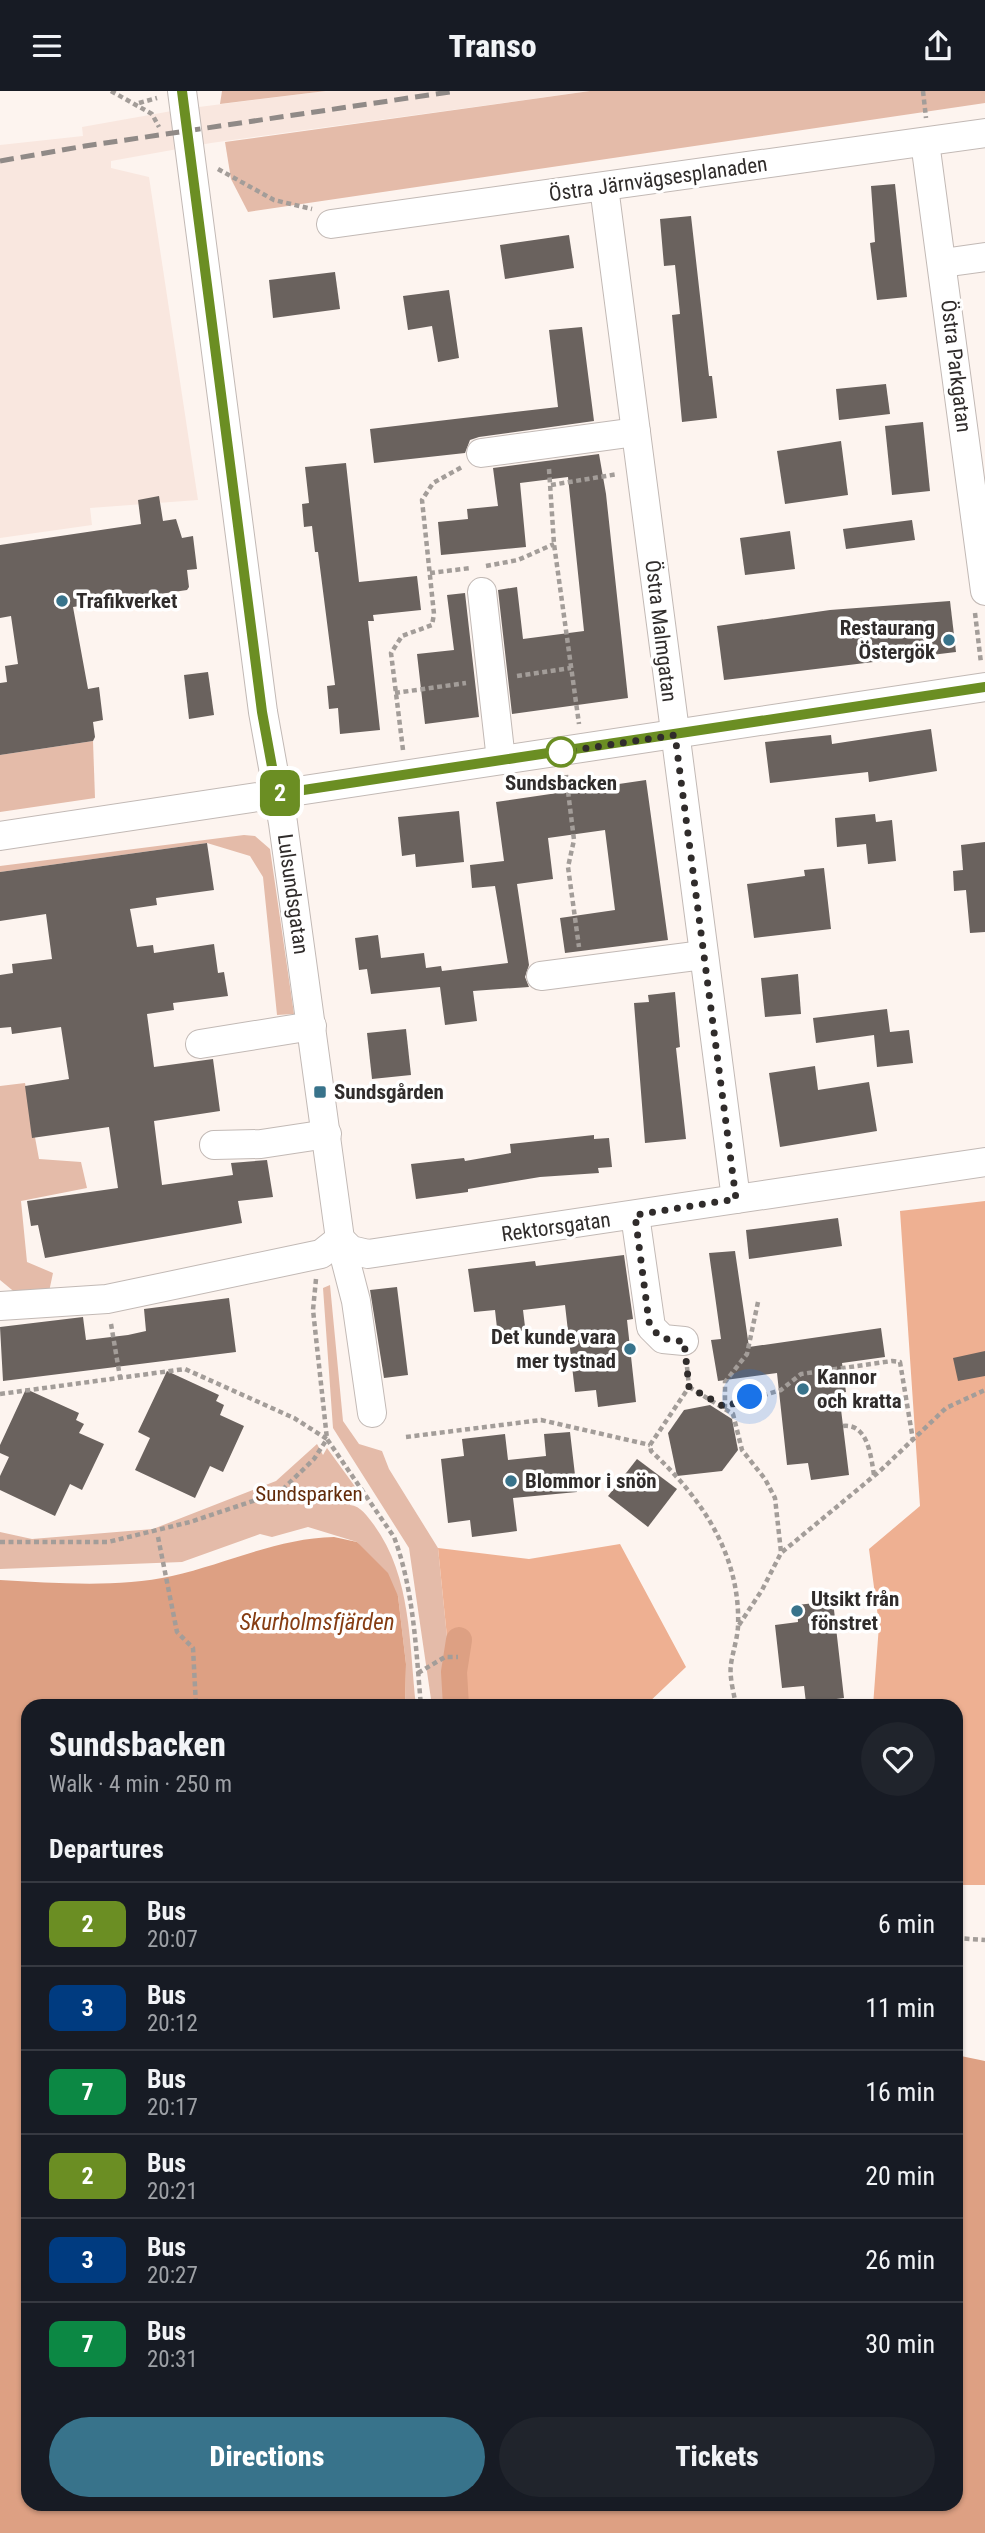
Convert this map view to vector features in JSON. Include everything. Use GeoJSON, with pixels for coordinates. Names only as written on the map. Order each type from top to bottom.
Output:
{"type":"FeatureCollection","features":[{"type":"Feature","properties":{"kind":"street","name":"Lulsundsgatan"},"geometry":{"type":"LineString","coordinates":[[182,91],[262,712],[312,1026],[340,1239],[356,1301],[372,1413]]}},
{"type":"Feature","properties":{"kind":"street","name":"Östra Järnvägsesplanaden"},"geometry":{"type":"LineString","coordinates":[[331,224],[604,187],[926,132],[985,133]]}},
{"type":"Feature","properties":{"kind":"street","name":"Östra Parkgatan"},"geometry":{"type":"LineString","coordinates":[[926,132],[985,591]]}},
{"type":"Feature","properties":{"kind":"street","name":"Östra Malmgatan"},"geometry":{"type":"LineString","coordinates":[[604,187],[736,1199]]}},
{"type":"Feature","properties":{"kind":"street"},"geometry":{"type":"LineString","coordinates":[[943,263],[985,257]]}},
{"type":"Feature","properties":{"kind":"street"},"geometry":{"type":"LineString","coordinates":[[481,453],[635,432]]}},
{"type":"Feature","properties":{"kind":"street"},"geometry":{"type":"LineString","coordinates":[[482,592],[501,760]]}},
{"type":"Feature","properties":{"kind":"street"},"geometry":{"type":"LineString","coordinates":[[0,836],[985,687]]}},
{"type":"Feature","properties":{"kind":"street"},"geometry":{"type":"LineString","coordinates":[[541,976],[703,955]]}},
{"type":"Feature","properties":{"kind":"street"},"geometry":{"type":"LineString","coordinates":[[200,1044],[312,1026]]}},
{"type":"Feature","properties":{"kind":"street"},"geometry":{"type":"LineString","coordinates":[[214,1145],[261,1144],[327,1134]]}},
{"type":"Feature","properties":{"kind":"street","name":"Rektorsgatan"},"geometry":{"type":"LineString","coordinates":[[340,1239],[351,1250],[368,1254],[985,1162]]}},
{"type":"Feature","properties":{"kind":"street"},"geometry":{"type":"LineString","coordinates":[[635,1215],[651,1327],[663,1339],[684,1341]]}},
{"type":"Feature","properties":{"kind":"street"},"geometry":{"type":"LineString","coordinates":[[0,1306],[107,1299],[321,1254],[340,1239]]}},
{"type":"Feature","properties":{"kind":"path"},"geometry":{"type":"LineString","coordinates":[[923,91],[926,132]]}},
{"type":"Feature","properties":{"kind":"path"},"geometry":{"type":"LineString","coordinates":[[546,444],[554,544],[580,733]]}},
{"type":"Feature","properties":{"kind":"path"},"geometry":{"type":"LineString","coordinates":[[404,758],[391,653],[402,636],[432,625],[434,614],[422,511],[425,493],[433,483],[481,453]]}},
{"type":"Feature","properties":{"kind":"path"},"geometry":{"type":"LineString","coordinates":[[551,485],[626,473]]}},
{"type":"Feature","properties":{"kind":"path"},"geometry":{"type":"LineString","coordinates":[[430,573],[517,560],[554,544]]}},
{"type":"Feature","properties":{"kind":"path"},"geometry":{"type":"LineString","coordinates":[[565,768],[573,840],[568,867],[582,972]]}},
{"type":"Feature","properties":{"kind":"path"},"geometry":{"type":"LineString","coordinates":[[280,1492],[314,1459],[327,1439],[313,1310],[318,1269]]}},
{"type":"Feature","properties":{"kind":"path"},"geometry":{"type":"LineString","coordinates":[[107,1299],[120,1377]]}},
{"type":"Feature","properties":{"kind":"path"},"geometry":{"type":"LineString","coordinates":[[725,1407],[725,1382],[747,1354],[758,1302]]}},
{"type":"Feature","properties":{"kind":"path"},"geometry":{"type":"LineString","coordinates":[[684,1341],[689,1387],[650,1445],[651,1451],[692,1495],[729,1558],[738,1594],[738,1626],[731,1670],[735,1699]]}},
{"type":"Feature","properties":{"kind":"path"},"geometry":{"type":"LineString","coordinates":[[725,1407],[781,1389],[801,1374],[900,1362],[913,1440]]}},
{"type":"Feature","properties":{"kind":"path"},"geometry":{"type":"LineString","coordinates":[[0,1394],[191,1370],[294,1418],[327,1439],[368,1498],[399,1551],[420,1699]]}},
{"type":"Feature","properties":{"kind":"path"},"geometry":{"type":"LineString","coordinates":[[689,1387],[725,1407],[735,1420],[742,1450],[775,1498],[781,1553]]}},
{"type":"Feature","properties":{"kind":"path"},"geometry":{"type":"LineString","coordinates":[[738,1626],[762,1590],[781,1553],[875,1476],[946,1408],[985,1390]]}},
{"type":"Feature","properties":{"kind":"path"},"geometry":{"type":"LineString","coordinates":[[406,1437],[541,1420],[650,1445]]}},
{"type":"Feature","properties":{"kind":"path"},"geometry":{"type":"LineString","coordinates":[[843,1426],[859,1431],[869,1445],[875,1476]]}},
{"type":"Feature","properties":{"kind":"path"},"geometry":{"type":"LineString","coordinates":[[0,1542],[108,1542],[190,1522],[280,1492],[328,1491],[368,1498]]}},
{"type":"Feature","properties":{"kind":"path"},"geometry":{"type":"LineString","coordinates":[[158,1537],[177,1632],[193,1648],[196,1699]]}},
{"type":"Feature","properties":{"kind":"path"},"geometry":{"type":"LineString","coordinates":[[418,1673],[427,1665],[456,1657]]}},
{"type":"Feature","properties":{"kind":"path"},"geometry":{"type":"LineString","coordinates":[[963,1938],[985,1940]]}},
{"type":"Feature","properties":{"kind":"shaded area"},"geometry":{"type":"Polygon","coordinates":[[[326,91],[590,91],[211,143],[111,161],[111,168],[149,177],[198,500],[90,508],[92,525],[0,538],[0,145],[83,136],[82,127],[183,109],[326,91]]]}},
{"type":"Feature","properties":{"kind":"shaded area"},"geometry":{"type":"Polygon","coordinates":[[[985,1201],[985,1885],[963,1885],[963,1699],[874,1699],[879,1625],[869,1549],[920,1506],[900,1211],[985,1201]]]}},
{"type":"Feature","properties":{"kind":"shaded area"},"geometry":{"type":"Polygon","coordinates":[[[620,1544],[686,1667],[652,1699],[453,1699],[438,1548],[529,1559],[620,1544]]]}},
{"type":"Feature","properties":{"kind":"green space"},"geometry":{"type":"Polygon","coordinates":[[[222,91],[326,91],[220,104],[222,91]]]}},
{"type":"Feature","properties":{"kind":"green space"},"geometry":{"type":"Polygon","coordinates":[[[590,91],[985,91],[985,103],[248,212],[231,179],[225,142],[590,91]]]}},
{"type":"Feature","properties":{"kind":"green space"},"geometry":{"type":"Polygon","coordinates":[[[93,741],[95,798],[0,812],[0,755],[93,741]]]}},
{"type":"Feature","properties":{"kind":"green space"},"geometry":{"type":"Polygon","coordinates":[[[244,835],[255,836],[270,849],[294,1014],[277,1015],[263,877],[250,856],[207,843],[0,872],[0,866],[244,835]]]}},
{"type":"Feature","properties":{"kind":"green space"},"geometry":{"type":"Polygon","coordinates":[[[25,1083],[39,1159],[81,1162],[87,1188],[21,1201],[27,1262],[53,1273],[47,1301],[23,1299],[0,1280],[0,1086],[25,1083]]]}},
{"type":"Feature","properties":{"kind":"green space"},"geometry":{"type":"Polygon","coordinates":[[[330,1285],[343,1421],[359,1444],[382,1451],[389,1469],[438,1548],[453,1699],[431,1699],[409,1548],[333,1428],[323,1288],[330,1285]]]}},
{"type":"Feature","properties":{"kind":"green space","name":"Sundsparken"},"geometry":{"type":"Polygon","coordinates":[[[317,1444],[323,1455],[327,1448],[359,1492],[342,1490],[350,1505],[361,1509],[374,1525],[396,1567],[407,1612],[415,1699],[405,1699],[406,1664],[398,1596],[357,1542],[308,1527],[272,1537],[260,1534],[182,1562],[0,1569],[0,1532],[32,1539],[153,1529],[276,1481],[317,1444]]]}},
{"type":"Feature","properties":{"kind":"water","name":"Skurholmsfjärden"},"geometry":{"type":"Polygon","coordinates":[[[334,1537],[357,1542],[388,1573],[398,1596],[406,1664],[405,1699],[21,1699],[21,2511],[963,2511],[963,2056],[985,2061],[985,2533],[0,2533],[0,1580],[86,1584],[151,1580],[313,1538],[334,1537]]]}},
{"type":"Feature","properties":{"kind":"building"},"geometry":{"type":"Polygon","coordinates":[[[895,184],[907,297],[877,300],[870,243],[875,242],[871,186],[895,184]]]}},
{"type":"Feature","properties":{"kind":"building"},"geometry":{"type":"Polygon","coordinates":[[[691,216],[709,376],[712,376],[717,418],[682,422],[672,315],[680,314],[675,265],[664,266],[660,219],[691,216]]]}},
{"type":"Feature","properties":{"kind":"building"},"geometry":{"type":"Polygon","coordinates":[[[569,235],[574,268],[505,279],[500,245],[569,235]]]}},
{"type":"Feature","properties":{"kind":"building"},"geometry":{"type":"Polygon","coordinates":[[[335,272],[340,309],[273,318],[269,280],[335,272]]]}},
{"type":"Feature","properties":{"kind":"building"},"geometry":{"type":"Polygon","coordinates":[[[449,290],[459,358],[438,362],[432,326],[408,330],[403,296],[449,290]]]}},
{"type":"Feature","properties":{"kind":"building"},"geometry":{"type":"Polygon","coordinates":[[[582,327],[594,421],[479,437],[470,440],[465,453],[374,463],[370,429],[558,407],[549,330],[582,327]]]}},
{"type":"Feature","properties":{"kind":"building"},"geometry":{"type":"Polygon","coordinates":[[[886,384],[890,414],[839,420],[836,389],[886,384]]]}},
{"type":"Feature","properties":{"kind":"building"},"geometry":{"type":"Polygon","coordinates":[[[923,422],[930,491],[892,495],[885,426],[923,422]]]}},
{"type":"Feature","properties":{"kind":"building"},"geometry":{"type":"Polygon","coordinates":[[[841,441],[848,495],[785,504],[777,451],[841,441]]]}},
{"type":"Feature","properties":{"kind":"building"},"geometry":{"type":"Polygon","coordinates":[[[599,454],[606,494],[628,698],[512,714],[498,590],[517,587],[523,639],[584,631],[568,477],[520,483],[526,547],[441,555],[438,522],[468,519],[467,509],[498,506],[493,468],[599,454]]]}},
{"type":"Feature","properties":{"kind":"building"},"geometry":{"type":"Polygon","coordinates":[[[346,463],[359,582],[417,576],[421,610],[373,615],[374,621],[368,621],[380,730],[340,734],[338,708],[329,709],[327,686],[335,685],[318,552],[315,552],[312,526],[304,527],[302,504],[309,503],[305,467],[346,463]]]}},
{"type":"Feature","properties":{"kind":"building"},"geometry":{"type":"Polygon","coordinates":[[[159,496],[163,521],[176,519],[182,538],[193,536],[197,569],[187,570],[189,587],[187,590],[73,607],[88,689],[99,687],[103,720],[93,722],[95,737],[93,741],[0,755],[0,683],[7,682],[5,666],[18,664],[11,616],[0,618],[0,545],[141,524],[138,500],[159,496]]]}},
{"type":"Feature","properties":{"kind":"building"},"geometry":{"type":"Polygon","coordinates":[[[912,520],[915,540],[846,549],[843,529],[912,520]]]}},
{"type":"Feature","properties":{"kind":"building"},"geometry":{"type":"Polygon","coordinates":[[[790,531],[795,569],[745,575],[740,538],[790,531]]]}},
{"type":"Feature","properties":{"kind":"building"},"geometry":{"type":"Polygon","coordinates":[[[465,593],[479,717],[425,724],[417,654],[454,650],[447,595],[465,593]]]}},
{"type":"Feature","properties":{"kind":"building"},"geometry":{"type":"Polygon","coordinates":[[[950,601],[956,652],[724,680],[717,626],[830,610],[950,601]]]}},
{"type":"Feature","properties":{"kind":"building"},"geometry":{"type":"Polygon","coordinates":[[[208,672],[214,715],[189,719],[184,675],[208,672]]]}},
{"type":"Feature","properties":{"kind":"building"},"geometry":{"type":"Polygon","coordinates":[[[931,729],[937,771],[869,782],[868,772],[770,783],[765,742],[831,735],[832,744],[931,729]]]}},
{"type":"Feature","properties":{"kind":"building"},"geometry":{"type":"Polygon","coordinates":[[[646,780],[668,940],[565,953],[560,918],[615,910],[605,830],[548,838],[553,879],[517,884],[529,965],[525,977],[529,987],[473,991],[477,1021],[445,1025],[440,987],[371,994],[367,969],[359,970],[355,938],[378,935],[381,958],[424,953],[426,968],[441,966],[442,971],[508,963],[495,886],[472,888],[470,865],[504,861],[496,802],[646,780]]]}},
{"type":"Feature","properties":{"kind":"building"},"geometry":{"type":"Polygon","coordinates":[[[459,811],[464,862],[416,867],[415,854],[402,856],[398,817],[459,811]]]}},
{"type":"Feature","properties":{"kind":"building"},"geometry":{"type":"Polygon","coordinates":[[[875,814],[876,822],[892,820],[896,861],[868,864],[866,844],[837,847],[835,818],[875,814]]]}},
{"type":"Feature","properties":{"kind":"building"},"geometry":{"type":"Polygon","coordinates":[[[985,842],[985,932],[970,933],[966,890],[954,891],[953,871],[963,870],[961,845],[985,842]]]}},
{"type":"Feature","properties":{"kind":"building"},"geometry":{"type":"Polygon","coordinates":[[[207,843],[214,890],[156,898],[157,905],[130,909],[137,947],[153,945],[154,953],[214,944],[218,973],[224,972],[228,996],[173,1003],[174,1010],[147,1014],[154,1067],[213,1059],[220,1111],[154,1121],[162,1185],[233,1175],[231,1163],[267,1160],[273,1197],[238,1201],[242,1223],[45,1258],[38,1225],[31,1226],[27,1201],[118,1188],[109,1127],[32,1138],[25,1086],[69,1079],[61,1027],[12,1034],[11,1027],[0,1028],[0,975],[13,973],[12,964],[52,959],[46,914],[0,921],[0,872],[207,843]]]}},
{"type":"Feature","properties":{"kind":"building"},"geometry":{"type":"Polygon","coordinates":[[[824,868],[831,929],[754,938],[747,884],[805,876],[804,870],[824,868]]]}},
{"type":"Feature","properties":{"kind":"building"},"geometry":{"type":"Polygon","coordinates":[[[798,974],[801,1014],[765,1017],[761,978],[798,974]]]}},
{"type":"Feature","properties":{"kind":"building"},"geometry":{"type":"Polygon","coordinates":[[[675,992],[680,1047],[676,1048],[686,1139],[645,1143],[634,1003],[649,1002],[648,995],[675,992]]]}},
{"type":"Feature","properties":{"kind":"building"},"geometry":{"type":"Polygon","coordinates":[[[887,1009],[890,1032],[909,1030],[913,1063],[877,1067],[874,1035],[816,1043],[813,1018],[887,1009]]]}},
{"type":"Feature","properties":{"kind":"building"},"geometry":{"type":"Polygon","coordinates":[[[406,1029],[411,1075],[372,1079],[367,1033],[406,1029]]]}},
{"type":"Feature","properties":{"kind":"building"},"geometry":{"type":"Polygon","coordinates":[[[815,1066],[818,1090],[869,1082],[877,1131],[780,1147],[769,1073],[815,1066]]]}},
{"type":"Feature","properties":{"kind":"building"},"geometry":{"type":"Polygon","coordinates":[[[594,1135],[594,1139],[609,1138],[612,1167],[598,1168],[599,1173],[540,1177],[468,1189],[468,1192],[416,1199],[411,1164],[464,1158],[465,1161],[511,1153],[510,1144],[594,1135]]]}},
{"type":"Feature","properties":{"kind":"building"},"geometry":{"type":"Polygon","coordinates":[[[838,1218],[842,1246],[749,1259],[746,1230],[838,1218]]]}},
{"type":"Feature","properties":{"kind":"building"},"geometry":{"type":"Polygon","coordinates":[[[735,1251],[749,1347],[881,1328],[885,1357],[842,1363],[846,1392],[839,1393],[849,1475],[811,1480],[808,1463],[787,1465],[777,1373],[718,1381],[711,1340],[721,1339],[709,1253],[735,1251]]]}},
{"type":"Feature","properties":{"kind":"building"},"geometry":{"type":"Polygon","coordinates":[[[624,1255],[633,1319],[627,1320],[636,1402],[598,1407],[596,1390],[575,1392],[565,1305],[523,1310],[526,1335],[498,1337],[495,1310],[474,1312],[468,1269],[535,1261],[536,1266],[624,1255]]]}},
{"type":"Feature","properties":{"kind":"building"},"geometry":{"type":"Polygon","coordinates":[[[397,1287],[408,1375],[384,1378],[370,1290],[397,1287]]]}},
{"type":"Feature","properties":{"kind":"building"},"geometry":{"type":"Polygon","coordinates":[[[229,1298],[236,1352],[3,1381],[0,1327],[83,1317],[86,1340],[128,1335],[146,1331],[144,1309],[229,1298]]]}},
{"type":"Feature","properties":{"kind":"building"},"geometry":{"type":"Polygon","coordinates":[[[985,1351],[985,1376],[958,1381],[953,1358],[985,1351]]]}},
{"type":"Feature","properties":{"kind":"building"},"geometry":{"type":"Polygon","coordinates":[[[167,1371],[219,1395],[216,1401],[224,1405],[220,1415],[244,1426],[223,1472],[210,1466],[195,1498],[135,1470],[150,1438],[138,1432],[167,1371]]]}},
{"type":"Feature","properties":{"kind":"building"},"geometry":{"type":"Polygon","coordinates":[[[26,1389],[79,1413],[76,1420],[84,1424],[79,1433],[104,1444],[82,1490],[70,1484],[55,1516],[0,1490],[0,1476],[9,1457],[0,1453],[0,1445],[26,1389]]]}},
{"type":"Feature","properties":{"kind":"building"},"geometry":{"type":"Polygon","coordinates":[[[710,1405],[732,1419],[738,1450],[722,1471],[677,1476],[668,1433],[684,1410],[710,1405]]]}},
{"type":"Feature","properties":{"kind":"building"},"geometry":{"type":"Polygon","coordinates":[[[570,1432],[577,1492],[513,1498],[517,1531],[472,1537],[470,1520],[448,1523],[441,1459],[464,1456],[462,1439],[505,1434],[508,1460],[546,1456],[544,1434],[570,1432]]]}},
{"type":"Feature","properties":{"kind":"building"},"geometry":{"type":"Polygon","coordinates":[[[637,1459],[677,1489],[648,1527],[608,1496],[637,1459]]]}},
{"type":"Feature","properties":{"kind":"building"},"geometry":{"type":"Polygon","coordinates":[[[833,1601],[844,1698],[806,1699],[804,1686],[782,1688],[775,1625],[798,1622],[797,1605],[833,1601]]]}},
{"type":"Feature","properties":{"kind":"waterway"},"geometry":{"type":"LineString","coordinates":[[456,1699],[454,1672],[459,1640]]}},
{"type":"Feature","properties":{"kind":"railway"},"geometry":{"type":"LineString","coordinates":[[0,161],[456,91]]}},
{"type":"Feature","properties":{"kind":"bus line","name":"2"},"geometry":{"type":"LineString","coordinates":[[182,91],[262,712],[277,794],[985,687]]}},
{"type":"Feature","properties":{"kind":"place","name":"Trafikverket"},"geometry":{"type":"Point","coordinates":[62,601]}},
{"type":"Feature","properties":{"kind":"place","name":"Restaurang Östergök"},"geometry":{"type":"Point","coordinates":[949,640]}},
{"type":"Feature","properties":{"kind":"place","name":"Sundsbacken"},"geometry":{"type":"Point","coordinates":[561,752]}},
{"type":"Feature","properties":{"kind":"place","name":"Sundsgården"},"geometry":{"type":"Point","coordinates":[320,1092]}},
{"type":"Feature","properties":{"kind":"place","name":"Det kunde vara mer tystnad"},"geometry":{"type":"Point","coordinates":[630,1349]}},
{"type":"Feature","properties":{"kind":"place","name":"Kannor och kratta"},"geometry":{"type":"Point","coordinates":[803,1389]}},
{"type":"Feature","properties":{"kind":"place","name":"Blommor i snön"},"geometry":{"type":"Point","coordinates":[511,1481]}},
{"type":"Feature","properties":{"kind":"place","name":"Utsikt från fönstret"},"geometry":{"type":"Point","coordinates":[797,1611]}},
{"type":"Feature","properties":{"kind":"route"},"geometry":{"type":"LineString","coordinates":[[561,752],[675,735],[736,1199],[635,1215],[649,1322],[654,1332],[669,1341],[684,1341],[689,1387],[725,1407],[750,1397]]}}]}
